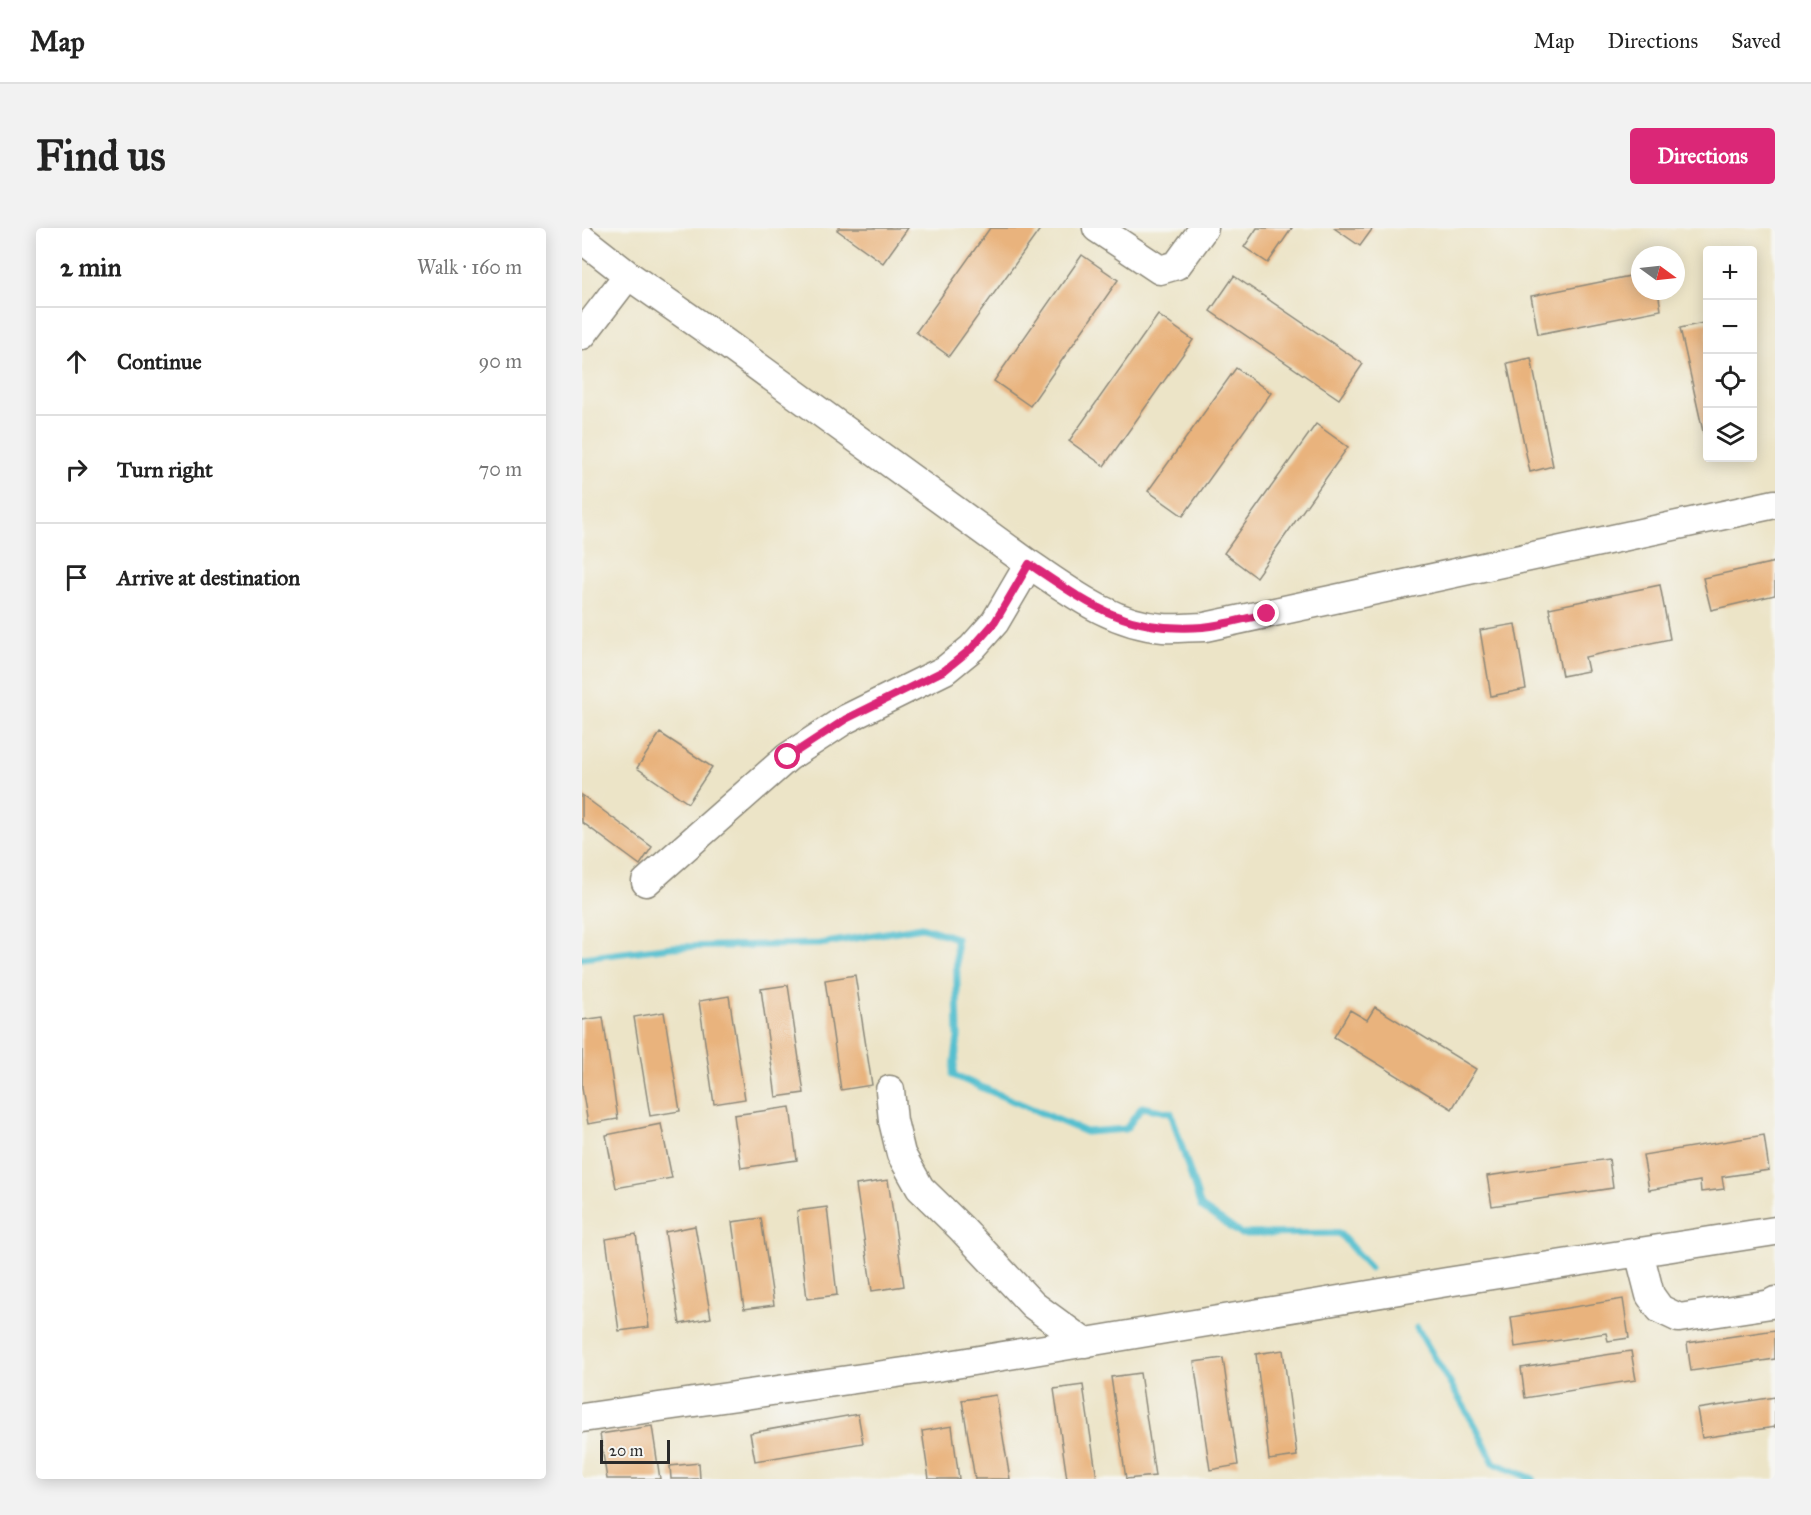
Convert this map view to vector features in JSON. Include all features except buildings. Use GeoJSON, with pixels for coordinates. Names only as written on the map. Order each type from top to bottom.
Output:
{"type":"FeatureCollection","features":[{"type":"Feature","properties":{"kind":"lane"},"geometry":{"type":"LineString","coordinates":[[1097,228],[1160,270],[1177,265],[1204,228]]}},
{"type":"Feature","properties":{"kind":"lane"},"geometry":{"type":"LineString","coordinates":[[582,238],[628,275],[1029,564],[1080,599],[1118,619],[1162,628],[1205,627],[1775,504]]}},
{"type":"Feature","properties":{"kind":"lane"},"geometry":{"type":"LineString","coordinates":[[582,335],[628,275]]}},
{"type":"Feature","properties":{"kind":"lane"},"geometry":{"type":"LineString","coordinates":[[646,882],[788,757],[846,719],[945,670],[972,648],[995,622],[1029,564]]}},
{"type":"Feature","properties":{"kind":"lane"},"geometry":{"type":"LineString","coordinates":[[890,1090],[893,1121],[901,1154],[920,1188],[1033,1305],[1085,1343]]}},
{"type":"Feature","properties":{"kind":"lane"},"geometry":{"type":"LineString","coordinates":[[582,1418],[1085,1343],[1447,1282],[1775,1231]]}},
{"type":"Feature","properties":{"kind":"lane"},"geometry":{"type":"LineString","coordinates":[[1640,1252],[1650,1295],[1660,1309],[1679,1318],[1770,1304],[1775,1301]]}},
{"type":"Feature","properties":{"kind":"waterway"},"geometry":{"type":"LineString","coordinates":[[582,958],[672,947],[820,944],[922,927],[956,938],[958,1037],[953,1075],[1086,1132],[1126,1129],[1142,1107],[1171,1113],[1201,1207],[1241,1234],[1339,1233],[1370,1268]]}},
{"type":"Feature","properties":{"kind":"waterway"},"geometry":{"type":"LineString","coordinates":[[1417,1328],[1476,1427],[1494,1463],[1533,1479]]}},
{"type":"Feature","properties":{"kind":"route"},"geometry":{"type":"LineString","coordinates":[[788,757],[846,719],[945,670],[972,648],[995,622],[1029,564],[1080,599],[1118,619],[1162,628],[1205,627],[1267,614]]}}]}
